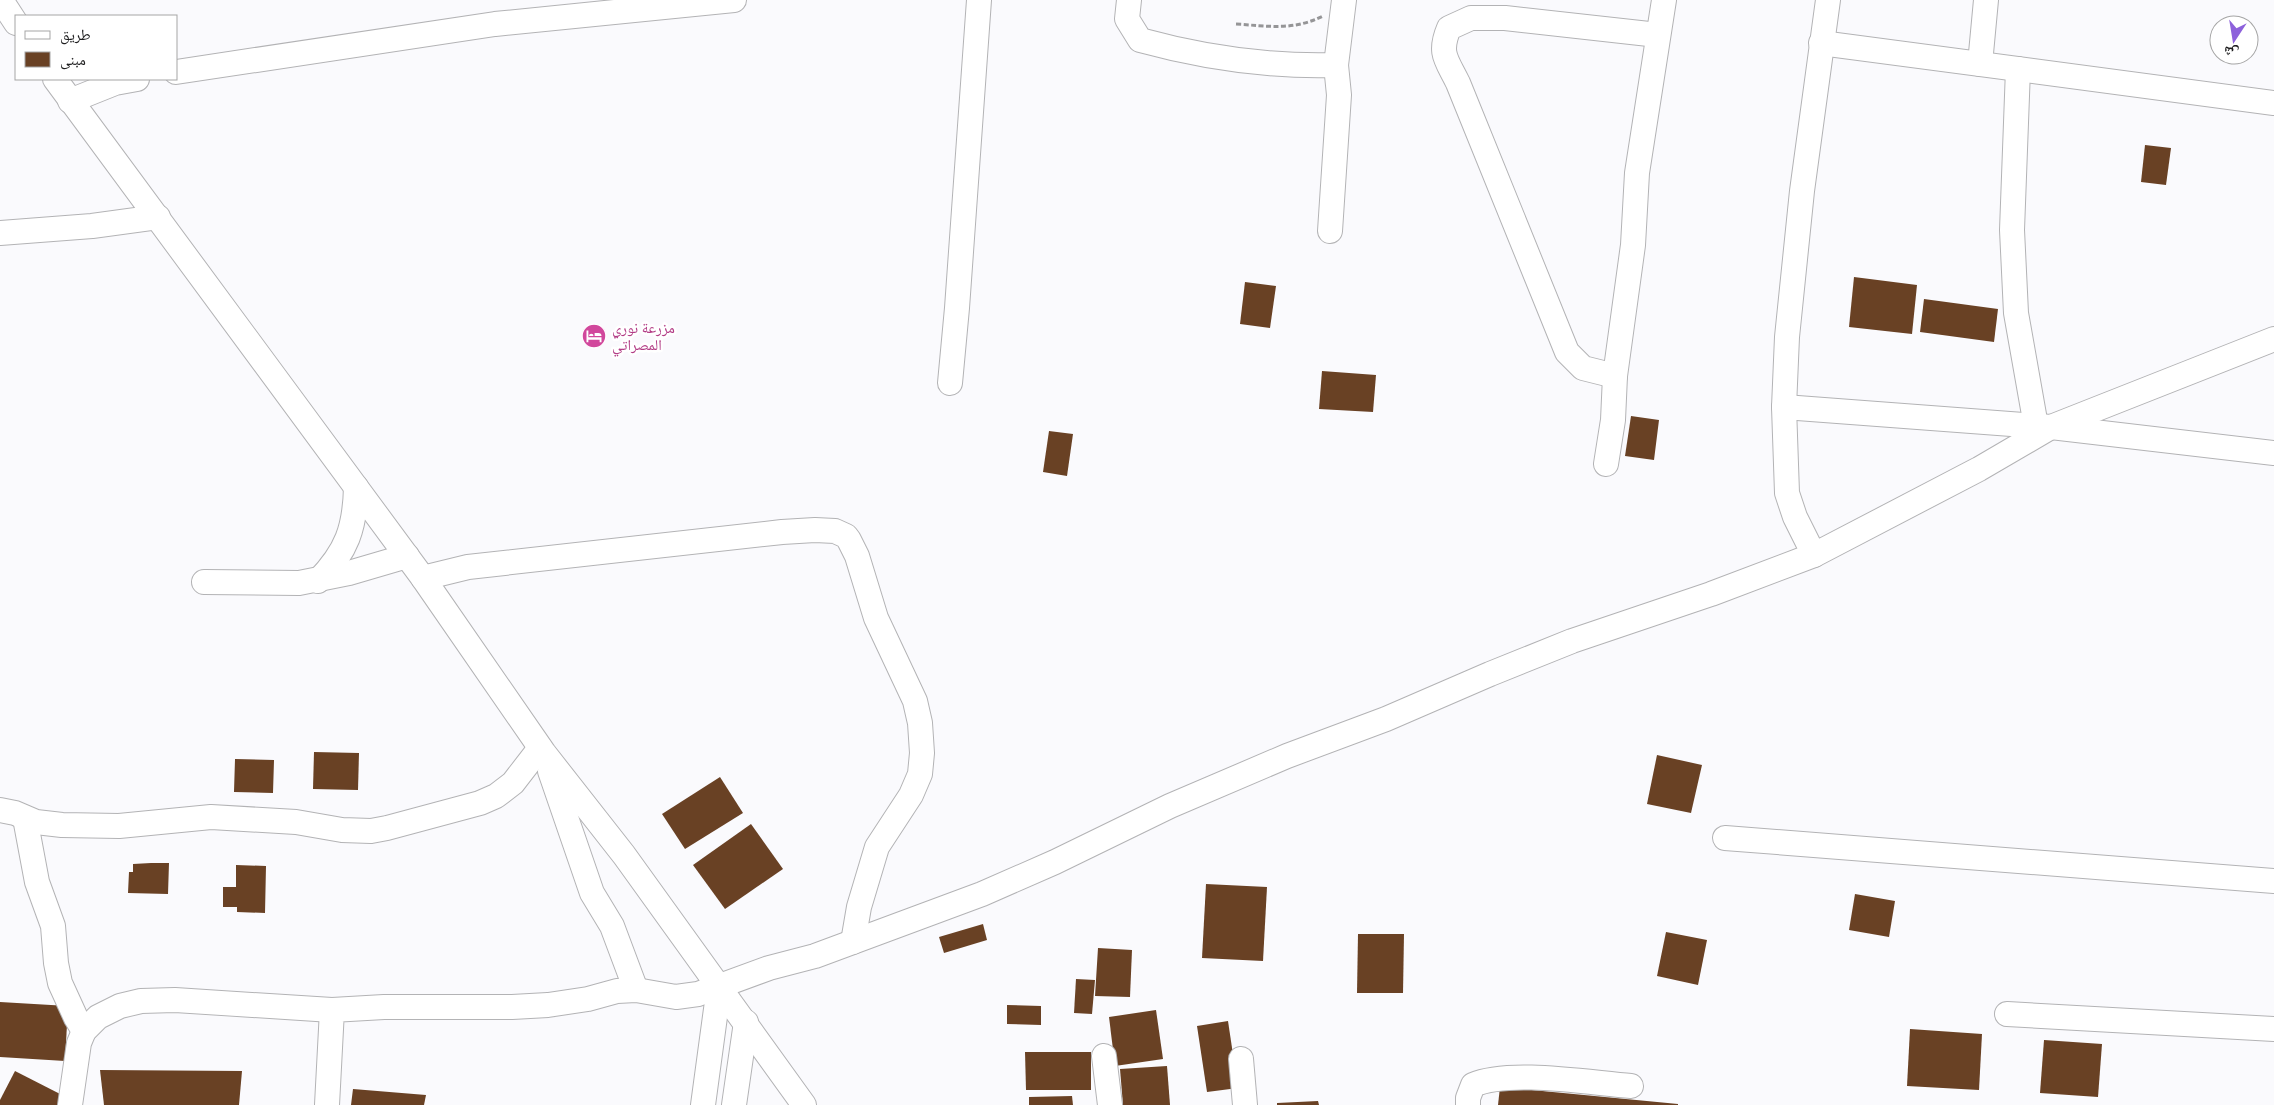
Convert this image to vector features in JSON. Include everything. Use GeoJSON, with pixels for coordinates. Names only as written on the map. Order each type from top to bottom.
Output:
{"type":"FeatureCollection","features":[{"type":"Feature","properties":{"kind":"street"},"geometry":{"type":"LineString","coordinates":[[1,0],[15,21]]}},
{"type":"Feature","properties":{"kind":"street"},"geometry":{"type":"LineString","coordinates":[[178,72],[495,24],[734,0]]}},
{"type":"Feature","properties":{"kind":"street"},"geometry":{"type":"LineString","coordinates":[[950,383],[979,0]]}},
{"type":"Feature","properties":{"kind":"street"},"geometry":{"type":"LineString","coordinates":[[1129,0],[1126,19],[1140,40],[1171,48],[1268,62],[1306,66],[1336,65]]}},
{"type":"Feature","properties":{"kind":"street"},"geometry":{"type":"LineString","coordinates":[[1606,464],[1613,420],[1615,376],[1633,245],[1637,173],[1664,0]]}},
{"type":"Feature","properties":{"kind":"street"},"geometry":{"type":"LineString","coordinates":[[1814,555],[1795,517],[1787,493],[1784,407],[1787,337],[1802,191],[1828,0]]}},
{"type":"Feature","properties":{"kind":"street"},"geometry":{"type":"LineString","coordinates":[[1980,64],[1986,0]]}},
{"type":"Feature","properties":{"kind":"street"},"geometry":{"type":"LineString","coordinates":[[1330,231],[1339,95],[1336,65],[1344,3]]}},
{"type":"Feature","properties":{"kind":"street"},"geometry":{"type":"LineString","coordinates":[[1615,376],[1583,368],[1567,352],[1444,54],[1442,43],[1449,28],[1471,18],[1505,18],[1658,35]]}},
{"type":"Feature","properties":{"kind":"street"},"geometry":{"type":"LineString","coordinates":[[1821,43],[2274,103]]}},
{"type":"Feature","properties":{"kind":"street"},"geometry":{"type":"LineString","coordinates":[[2018,69],[2012,230],[2016,304],[2044,427]]}},
{"type":"Feature","properties":{"kind":"street"},"geometry":{"type":"LineString","coordinates":[[56,80],[407,556],[542,750],[624,855],[804,1105]]}},
{"type":"Feature","properties":{"kind":"street"},"geometry":{"type":"LineString","coordinates":[[70,101],[115,83],[132,80]]}},
{"type":"Feature","properties":{"kind":"street"},"geometry":{"type":"LineString","coordinates":[[0,233],[92,226],[158,217]]}},
{"type":"Feature","properties":{"kind":"street"},"geometry":{"type":"LineString","coordinates":[[70,1105],[79,1043],[84,1031],[98,1017],[120,1006],[141,1001],[174,1000],[332,1010],[384,1007],[512,1007],[548,1005],[588,999],[617,991],[636,990],[676,997],[698,994],[769,968],[815,956],[990,890],[1055,862],[1170,806],[1287,756],[1386,719],[1572,641],[1711,594],[1814,555],[1978,469],[2044,427],[2274,339]]}},
{"type":"Feature","properties":{"kind":"street"},"geometry":{"type":"LineString","coordinates":[[1784,407],[2044,427],[2274,453]]}},
{"type":"Feature","properties":{"kind":"street"},"geometry":{"type":"LineString","coordinates":[[318,581],[336,562],[345,545],[356,507],[356,487]]}},
{"type":"Feature","properties":{"kind":"street"},"geometry":{"type":"LineString","coordinates":[[423,578],[468,567],[782,532],[835,531],[846,536],[857,556],[876,618],[916,701],[922,753],[920,774],[911,795],[877,848],[859,907],[852,942]]}},
{"type":"Feature","properties":{"kind":"street"},"geometry":{"type":"LineString","coordinates":[[204,582],[280,584],[318,581],[407,556]]}},
{"type":"Feature","properties":{"kind":"street"},"geometry":{"type":"LineString","coordinates":[[0,810],[49,824],[90,827],[139,825],[211,818],[296,822],[356,831],[379,830],[480,803],[496,796],[513,783],[542,750]]}},
{"type":"Feature","properties":{"kind":"street"},"geometry":{"type":"LineString","coordinates":[[542,750],[592,893],[612,926],[636,990]]}},
{"type":"Feature","properties":{"kind":"street"},"geometry":{"type":"LineString","coordinates":[[25,818],[37,882],[53,926],[56,963],[60,983],[84,1031]]}},
{"type":"Feature","properties":{"kind":"street"},"geometry":{"type":"LineString","coordinates":[[1725,838],[2274,881]]}},
{"type":"Feature","properties":{"kind":"street"},"geometry":{"type":"LineString","coordinates":[[704,1105],[719,987]]}},
{"type":"Feature","properties":{"kind":"street"},"geometry":{"type":"LineString","coordinates":[[327,1105],[332,1010]]}},
{"type":"Feature","properties":{"kind":"street"},"geometry":{"type":"LineString","coordinates":[[2007,1014],[2274,1029]]}},
{"type":"Feature","properties":{"kind":"street"},"geometry":{"type":"LineString","coordinates":[[734,1105],[746,1022]]}},
{"type":"Feature","properties":{"kind":"street"},"geometry":{"type":"LineString","coordinates":[[1104,1056],[1110,1105]]}},
{"type":"Feature","properties":{"kind":"street"},"geometry":{"type":"LineString","coordinates":[[1241,1059],[1245,1105]]}},
{"type":"Feature","properties":{"kind":"street"},"geometry":{"type":"LineString","coordinates":[[1468,1105],[1468,1098],[1473,1085],[1485,1080],[1511,1077],[1631,1086]]}},
{"type":"Feature","properties":{"kind":"path"},"geometry":{"type":"LineString","coordinates":[[1236,24],[1286,28],[1311,22],[1344,3]]}},
{"type":"Feature","properties":{"kind":"building"},"geometry":{"type":"Polygon","coordinates":[[[2145,145],[2171,148],[2166,185],[2141,182],[2145,145]]]}},
{"type":"Feature","properties":{"kind":"building"},"geometry":{"type":"Polygon","coordinates":[[[1854,277],[1917,285],[1912,334],[1849,327],[1854,277]]]}},
{"type":"Feature","properties":{"kind":"building"},"geometry":{"type":"Polygon","coordinates":[[[1245,282],[1276,286],[1270,328],[1240,324],[1245,282]]]}},
{"type":"Feature","properties":{"kind":"building"},"geometry":{"type":"Polygon","coordinates":[[[1924,299],[1998,309],[1994,342],[1920,332],[1924,299]]]}},
{"type":"Feature","properties":{"kind":"building"},"geometry":{"type":"Polygon","coordinates":[[[1322,371],[1376,375],[1373,412],[1319,409],[1322,371]]]}},
{"type":"Feature","properties":{"kind":"building"},"geometry":{"type":"Polygon","coordinates":[[[1631,416],[1659,420],[1654,460],[1625,456],[1631,416]]]}},
{"type":"Feature","properties":{"kind":"building"},"geometry":{"type":"Polygon","coordinates":[[[1049,431],[1073,434],[1067,476],[1043,472],[1049,431]]]}},
{"type":"Feature","properties":{"kind":"building"},"geometry":{"type":"Polygon","coordinates":[[[314,752],[359,753],[358,790],[313,789],[314,752]]]}},
{"type":"Feature","properties":{"kind":"building"},"geometry":{"type":"Polygon","coordinates":[[[1657,755],[1702,765],[1691,813],[1647,804],[1657,755]]]}},
{"type":"Feature","properties":{"kind":"building"},"geometry":{"type":"Polygon","coordinates":[[[235,759],[274,760],[273,793],[234,792],[235,759]]]}},
{"type":"Feature","properties":{"kind":"building"},"geometry":{"type":"Polygon","coordinates":[[[720,777],[743,813],[685,849],[662,814],[720,777]]]}},
{"type":"Feature","properties":{"kind":"building"},"geometry":{"type":"Polygon","coordinates":[[[751,824],[783,869],[725,909],[693,865],[751,824]]]}},
{"type":"Feature","properties":{"kind":"building"},"geometry":{"type":"Polygon","coordinates":[[[169,863],[168,894],[128,893],[129,872],[133,872],[133,864],[169,863]]]}},
{"type":"Feature","properties":{"kind":"building"},"geometry":{"type":"Polygon","coordinates":[[[236,865],[266,866],[265,913],[237,912],[237,907],[223,907],[223,887],[236,887],[236,865]]]}},
{"type":"Feature","properties":{"kind":"building"},"geometry":{"type":"Polygon","coordinates":[[[1206,884],[1267,887],[1263,961],[1202,958],[1206,884]]]}},
{"type":"Feature","properties":{"kind":"building"},"geometry":{"type":"Polygon","coordinates":[[[1855,894],[1895,901],[1889,937],[1849,930],[1855,894]]]}},
{"type":"Feature","properties":{"kind":"building"},"geometry":{"type":"Polygon","coordinates":[[[983,924],[987,940],[944,953],[939,937],[983,924]]]}},
{"type":"Feature","properties":{"kind":"building"},"geometry":{"type":"Polygon","coordinates":[[[1666,932],[1707,940],[1698,985],[1657,976],[1666,932]]]}},
{"type":"Feature","properties":{"kind":"building"},"geometry":{"type":"Polygon","coordinates":[[[1358,934],[1404,934],[1403,993],[1357,993],[1358,934]]]}},
{"type":"Feature","properties":{"kind":"building"},"geometry":{"type":"Polygon","coordinates":[[[1098,948],[1132,950],[1130,997],[1095,996],[1098,948]]]}},
{"type":"Feature","properties":{"kind":"building"},"geometry":{"type":"Polygon","coordinates":[[[1076,979],[1095,980],[1092,1014],[1074,1013],[1076,979]]]}},
{"type":"Feature","properties":{"kind":"building"},"geometry":{"type":"Polygon","coordinates":[[[0,1002],[68,1006],[65,1061],[0,1057],[0,1002]]]}},
{"type":"Feature","properties":{"kind":"building"},"geometry":{"type":"Polygon","coordinates":[[[1007,1005],[1041,1006],[1041,1025],[1007,1024],[1007,1005]]]}},
{"type":"Feature","properties":{"kind":"building"},"geometry":{"type":"Polygon","coordinates":[[[1156,1010],[1163,1059],[1115,1066],[1109,1017],[1156,1010]]]}},
{"type":"Feature","properties":{"kind":"building"},"geometry":{"type":"Polygon","coordinates":[[[1228,1021],[1238,1088],[1207,1092],[1197,1026],[1228,1021]]]}},
{"type":"Feature","properties":{"kind":"building"},"geometry":{"type":"Polygon","coordinates":[[[1910,1029],[1982,1034],[1979,1090],[1907,1086],[1910,1029]]]}},
{"type":"Feature","properties":{"kind":"building"},"geometry":{"type":"Polygon","coordinates":[[[2044,1040],[2102,1044],[2098,1097],[2040,1093],[2044,1040]]]}},
{"type":"Feature","properties":{"kind":"building"},"geometry":{"type":"Polygon","coordinates":[[[1025,1052],[1091,1052],[1091,1090],[1026,1090],[1025,1052]]]}},
{"type":"Feature","properties":{"kind":"building"},"geometry":{"type":"Polygon","coordinates":[[[1167,1066],[1170,1105],[1123,1105],[1120,1069],[1167,1066]]]}},
{"type":"Feature","properties":{"kind":"building"},"geometry":{"type":"Polygon","coordinates":[[[100,1070],[242,1071],[239,1105],[104,1105],[100,1070]]]}},
{"type":"Feature","properties":{"kind":"building"},"geometry":{"type":"Polygon","coordinates":[[[15,1071],[64,1096],[59,1105],[0,1105],[0,1100],[15,1071]]]}},
{"type":"Feature","properties":{"kind":"building"},"geometry":{"type":"Polygon","coordinates":[[[1500,1087],[1678,1104],[1678,1105],[1498,1105],[1500,1087]]]}},
{"type":"Feature","properties":{"kind":"building"},"geometry":{"type":"Polygon","coordinates":[[[353,1089],[426,1095],[424,1105],[351,1105],[353,1089]]]}},
{"type":"Feature","properties":{"kind":"building"},"geometry":{"type":"Polygon","coordinates":[[[1072,1096],[1073,1105],[1029,1105],[1029,1097],[1072,1096]]]}},
{"type":"Feature","properties":{"kind":"building"},"geometry":{"type":"Polygon","coordinates":[[[1318,1101],[1319,1105],[1277,1105],[1277,1103],[1318,1101]]]}},
{"type":"Feature","properties":{"kind":"place","name":"مزرعة نوري المصراتي"},"geometry":{"type":"Point","coordinates":[594,336]}}]}
